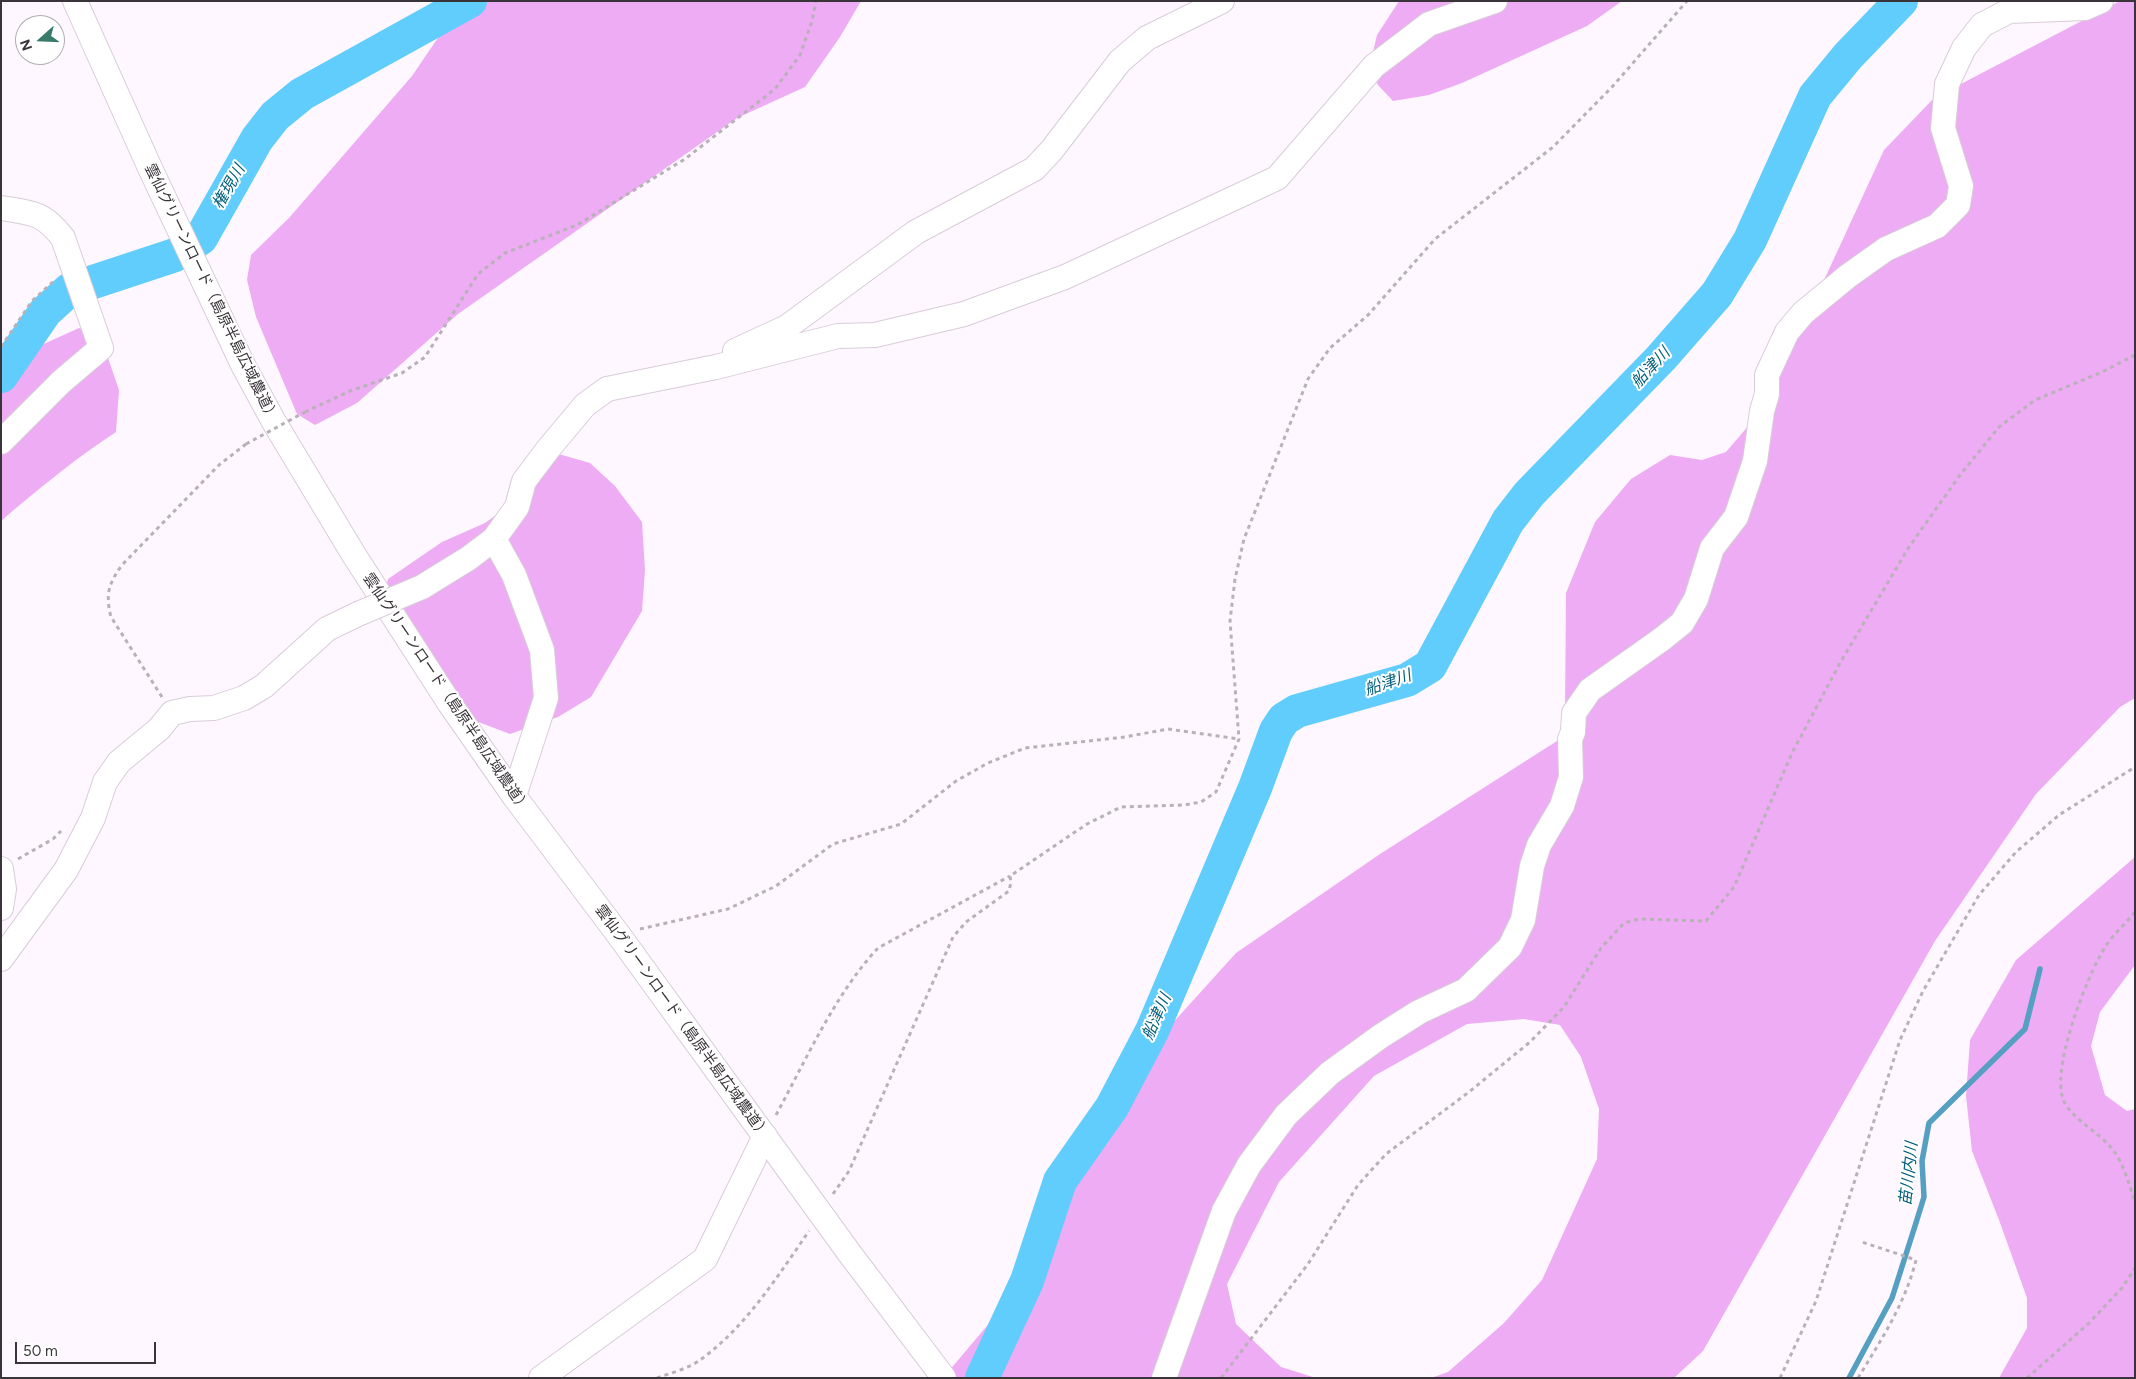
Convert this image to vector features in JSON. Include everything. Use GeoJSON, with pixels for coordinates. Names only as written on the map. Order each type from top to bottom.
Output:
{"type":"FeatureCollection","features":[{"type":"Feature","properties":{"kind":"street","name":"雲仙グリーンロード（島原半島広域農道）"},"geometry":{"type":"LineString","coordinates":[[75,1],[150,168],[243,364],[274,422],[354,555],[450,704],[514,796],[618,934],[850,1254],[944,1378]]}},
{"type":"Feature","properties":{"kind":"street"},"geometry":{"type":"LineString","coordinates":[[716,367],[722,356],[787,327],[916,232],[1034,169],[1120,61],[1147,38],[1222,1]]}},
{"type":"Feature","properties":{"kind":"street"},"geometry":{"type":"LineString","coordinates":[[1,959],[66,870],[93,818],[106,782],[118,762],[159,729],[172,713],[190,709],[214,708],[244,698],[264,686],[327,628],[422,587],[468,558],[494,538],[517,507],[524,480],[585,405],[607,389],[716,367],[838,336],[875,335],[964,314],[1065,277],[1277,178],[1374,66],[1429,24],[1494,1]]}},
{"type":"Feature","properties":{"kind":"street"},"geometry":{"type":"LineString","coordinates":[[1164,1378],[1224,1211],[1249,1165],[1286,1116],[1330,1073],[1381,1036],[1419,1012],[1466,990],[1510,947],[1523,920],[1532,866],[1539,844],[1562,806],[1569,784],[1571,776],[1570,739],[1573,732],[1574,713],[1590,690],[1662,640],[1682,623],[1696,599],[1712,548],[1736,517],[1755,461],[1762,411],[1767,394],[1767,375],[1787,332],[1803,313],[1848,276],[1886,249],[1938,226],[1958,205],[1961,186],[1943,128],[1947,84],[1964,48],[1982,25],[2010,11],[2085,8],[2101,1]]}},
{"type":"Feature","properties":{"kind":"street"},"geometry":{"type":"LineString","coordinates":[[1,208],[38,214],[52,223],[63,238],[101,348],[61,382],[1,442]]}},
{"type":"Feature","properties":{"kind":"street"},"geometry":{"type":"LineString","coordinates":[[494,538],[514,575],[542,650],[546,698],[514,796]]}},
{"type":"Feature","properties":{"kind":"street"},"geometry":{"type":"LineString","coordinates":[[1,908],[4,889],[2,870]]}},
{"type":"Feature","properties":{"kind":"street"},"geometry":{"type":"LineString","coordinates":[[541,1378],[705,1259],[770,1144]]}},
{"type":"Feature","properties":{"kind":"path"},"geometry":{"type":"LineString","coordinates":[[172,713],[111,617],[107,603],[108,591],[113,578],[122,564],[219,465],[246,444],[305,412],[350,391],[402,373],[425,357],[478,274],[505,253],[577,225],[685,159],[775,89],[800,55],[812,21],[816,1]]}},
{"type":"Feature","properties":{"kind":"path"},"geometry":{"type":"LineString","coordinates":[[770,1144],[836,1005],[868,959],[878,948],[984,892],[1087,824],[1122,808],[1184,805],[1201,802],[1216,792],[1239,739],[1230,621],[1235,579],[1244,539],[1308,379],[1330,348],[1368,315],[1435,239],[1553,147],[1612,87],[1687,1]]}},
{"type":"Feature","properties":{"kind":"path"},"geometry":{"type":"LineString","coordinates":[[1,347],[32,301],[61,275],[78,281]]}},
{"type":"Feature","properties":{"kind":"path"},"geometry":{"type":"LineString","coordinates":[[1221,1378],[1308,1264],[1358,1185],[1386,1154],[1469,1092],[1530,1042],[1564,1007],[1601,948],[1624,923],[1640,919],[1706,921],[1734,887],[1792,753],[1840,662],[1909,547],[1960,475],[1999,427],[2035,400],[2102,372],[2135,355]]}},
{"type":"Feature","properties":{"kind":"path"},"geometry":{"type":"LineString","coordinates":[[618,934],[728,909],[776,886],[833,844],[901,824],[956,781],[988,763],[1025,748],[1125,737],[1168,729],[1239,739]]}},
{"type":"Feature","properties":{"kind":"path"},"geometry":{"type":"LineString","coordinates":[[1780,1378],[1816,1301],[1900,1040],[1928,983],[1979,895],[2016,852],[2059,815],[2135,766]]}},
{"type":"Feature","properties":{"kind":"path"},"geometry":{"type":"LineString","coordinates":[[2,870],[13,861],[53,838],[66,826]]}},
{"type":"Feature","properties":{"kind":"path"},"geometry":{"type":"LineString","coordinates":[[828,1202],[849,1171],[953,938],[966,922],[1009,890],[1012,882],[1010,876]]}},
{"type":"Feature","properties":{"kind":"path"},"geometry":{"type":"LineString","coordinates":[[2135,912],[2105,947],[2078,1004],[2064,1053],[2060,1084],[2064,1104],[2113,1150],[2127,1178],[2135,1202]]}},
{"type":"Feature","properties":{"kind":"path"},"geometry":{"type":"LineString","coordinates":[[657,1378],[699,1361],[742,1322],[781,1272],[812,1225]]}},
{"type":"Feature","properties":{"kind":"path"},"geometry":{"type":"LineString","coordinates":[[1858,1378],[1894,1318],[1910,1285],[1916,1260],[1862,1242]]}},
{"type":"Feature","properties":{"kind":"path"},"geometry":{"type":"LineString","coordinates":[[2027,1378],[2088,1324],[2122,1288],[2135,1268]]}},
{"type":"Feature","properties":{"kind":"shaded area"},"geometry":{"type":"Polygon","coordinates":[[[463,1],[861,1],[840,37],[805,87],[737,118],[458,314],[357,403],[315,425],[297,414],[256,317],[247,280],[251,255],[289,218],[412,76],[463,1]]]}},
{"type":"Feature","properties":{"kind":"shaded area"},"geometry":{"type":"Polygon","coordinates":[[[1399,1],[1622,1],[1587,26],[1462,83],[1429,95],[1393,101],[1378,85],[1369,69],[1377,35],[1399,1]]]}},
{"type":"Feature","properties":{"kind":"shaded area"},"geometry":{"type":"Polygon","coordinates":[[[2120,1],[2135,1],[2135,698],[2120,707],[2036,794],[1935,941],[1703,1351],[1674,1378],[1431,1378],[1448,1372],[1504,1323],[1542,1280],[1597,1159],[1599,1109],[1581,1057],[1560,1025],[1524,1019],[1467,1024],[1374,1076],[1279,1182],[1227,1284],[1236,1324],[1281,1367],[1316,1378],[943,1378],[997,1314],[1124,1107],[1170,1026],[1236,953],[1380,854],[1557,741],[1565,715],[1566,593],[1595,522],[1631,479],[1670,455],[1702,460],[1726,452],[1767,404],[1884,150],[1934,98],[2120,1]]]}},
{"type":"Feature","properties":{"kind":"shaded area"},"geometry":{"type":"Polygon","coordinates":[[[79,328],[95,335],[108,358],[119,390],[116,432],[57,475],[1,521],[1,378],[37,347],[79,328]]]}},
{"type":"Feature","properties":{"kind":"shaded area"},"geometry":{"type":"Polygon","coordinates":[[[555,453],[590,463],[615,486],[642,522],[645,570],[642,611],[591,697],[558,717],[510,734],[473,720],[383,603],[388,579],[442,542],[485,523],[510,505],[555,453]]]}},
{"type":"Feature","properties":{"kind":"shaded area"},"geometry":{"type":"Polygon","coordinates":[[[2135,857],[2135,965],[2100,1012],[2091,1046],[2105,1095],[2127,1111],[2135,1109],[2135,1378],[1999,1378],[2027,1328],[2027,1298],[1972,1151],[1966,1096],[1970,1040],[2016,960],[2135,857]]]}},
{"type":"Feature","properties":{"kind":"waterway","name":"権現川"},"geometry":{"type":"LineString","coordinates":[[1,376],[45,312],[69,290],[175,255],[201,238],[257,139],[275,116],[302,94],[470,1]]}},
{"type":"Feature","properties":{"kind":"waterway","name":"船津川"},"geometry":{"type":"LineString","coordinates":[[982,1378],[1027,1281],[1060,1181],[1112,1107],[1152,1031],[1255,788],[1276,731],[1284,719],[1297,711],[1407,680],[1430,666],[1508,521],[1529,494],[1661,358],[1717,294],[1750,240],[1815,96],[1848,56],[1901,1]]}},
{"type":"Feature","properties":{"kind":"waterway","name":"苗川内川"},"geometry":{"type":"LineString","coordinates":[[1849,1378],[1892,1298],[1915,1226],[1924,1197],[1922,1161],[1929,1123],[2025,1029],[2040,969]]}}]}
